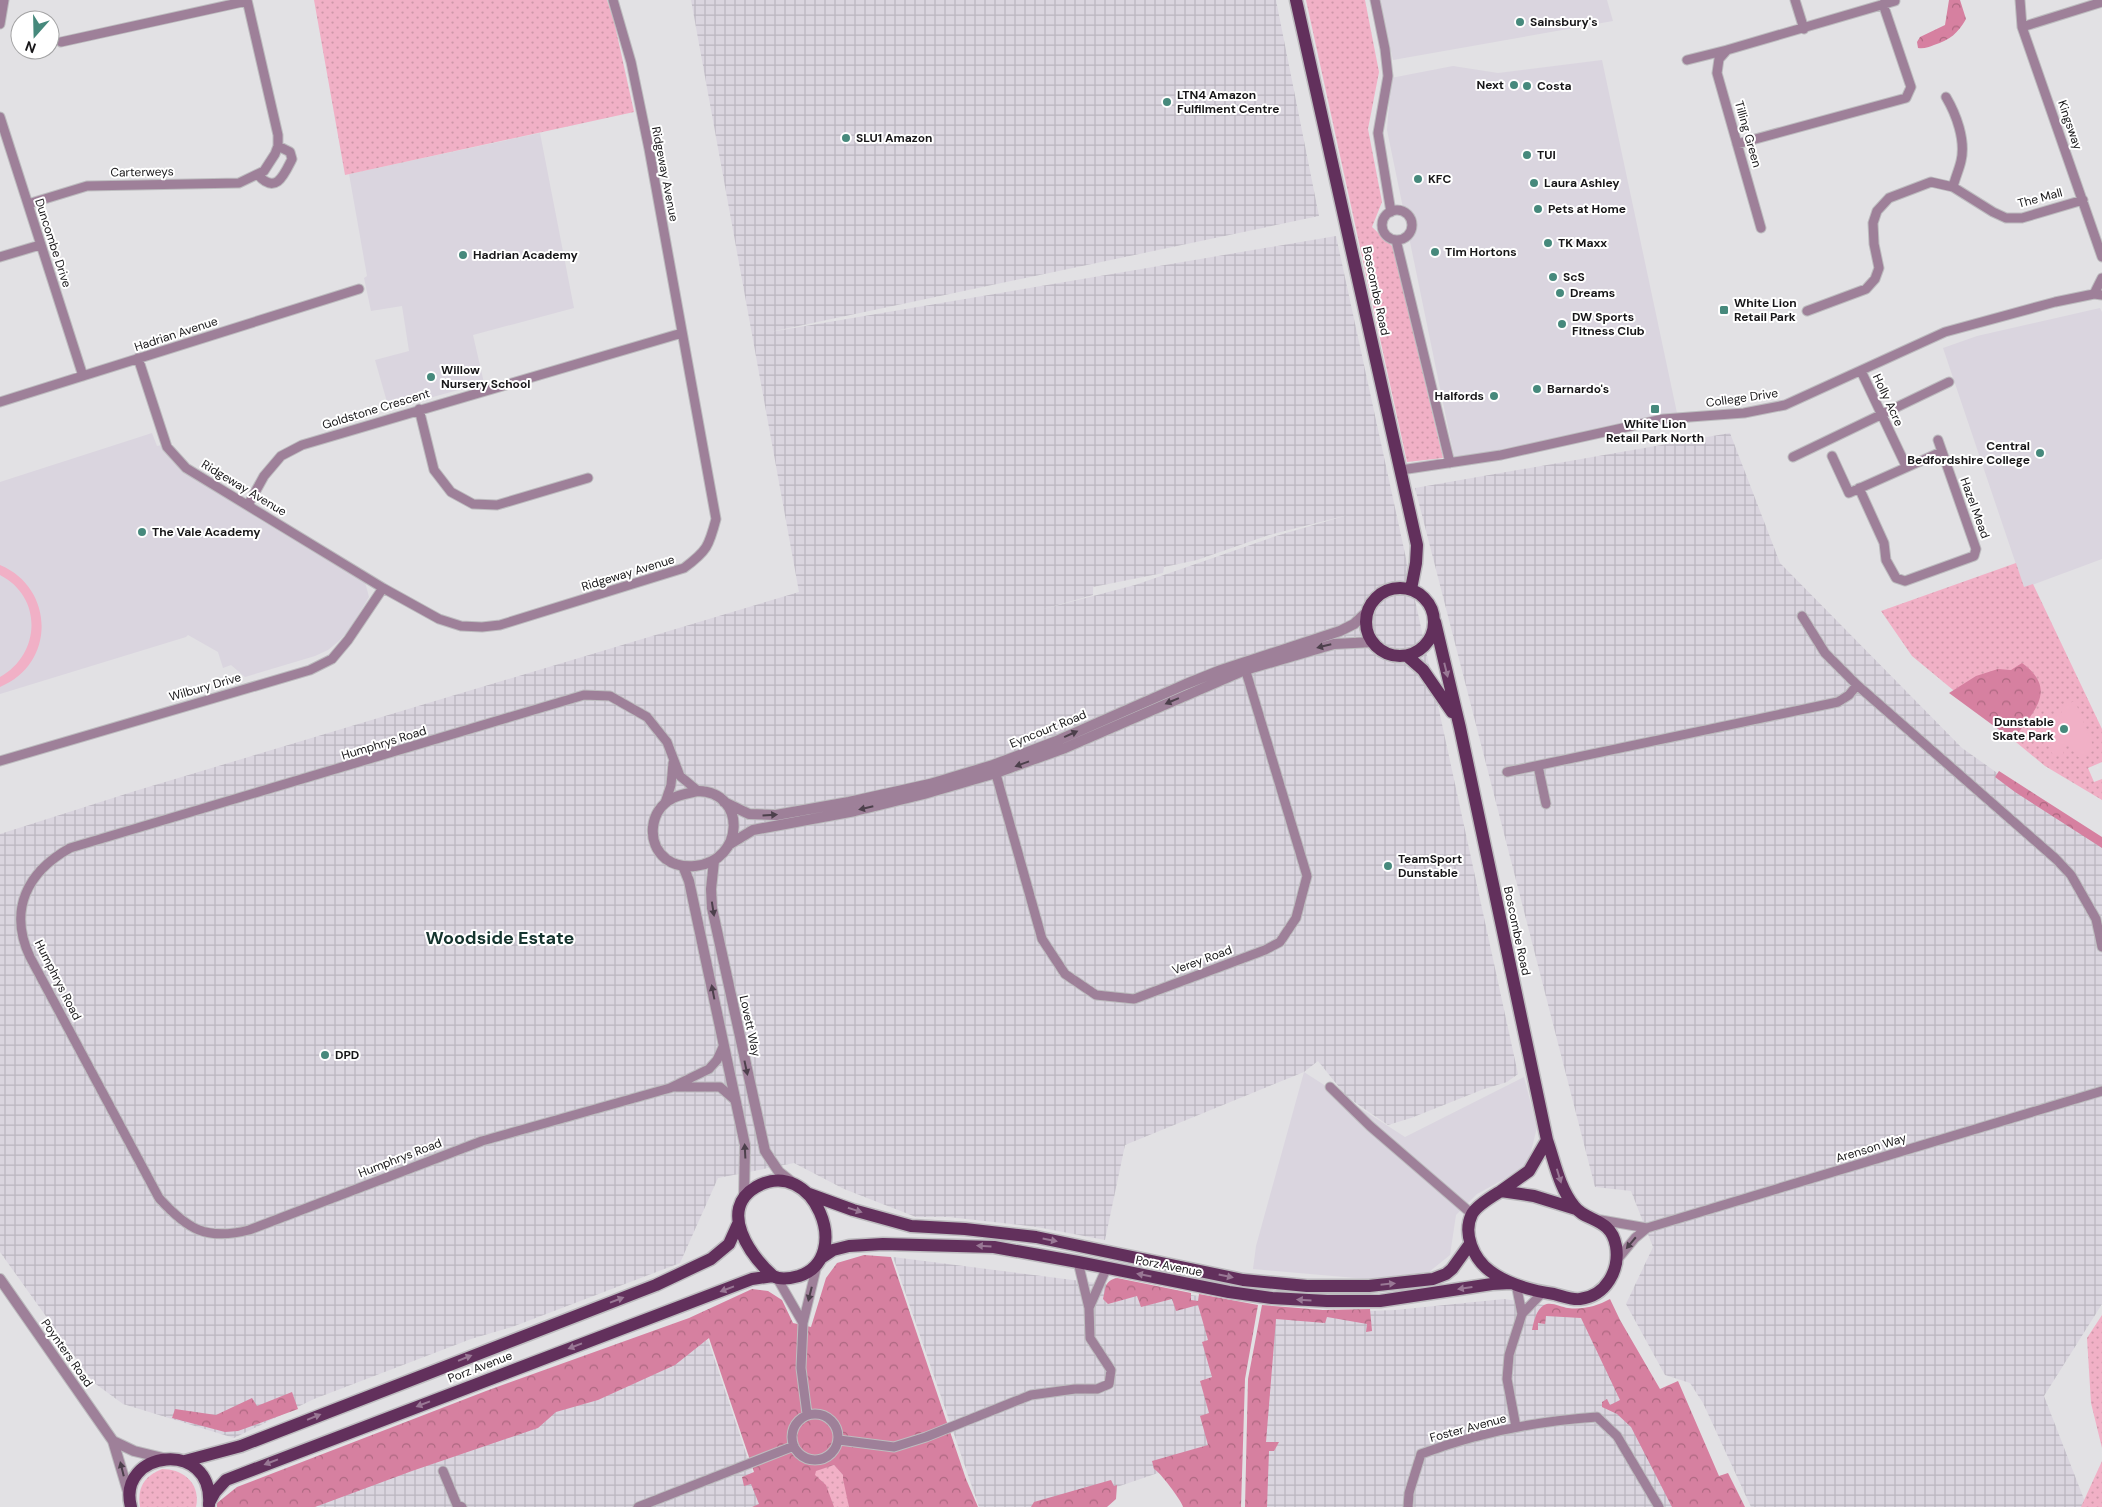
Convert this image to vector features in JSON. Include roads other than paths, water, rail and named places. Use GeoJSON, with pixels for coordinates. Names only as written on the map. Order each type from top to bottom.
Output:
{"type":"FeatureCollection","features":[{"type":"Feature","properties":{"kind":"main road","name":"Boscombe Road"},"geometry":{"type":"LineString","coordinates":[[1296,0],[1417,545],[1411,589]]}},
{"type":"Feature","properties":{"kind":"main road"},"geometry":{"type":"LineString","coordinates":[[1395,588],[1411,589],[1421,594],[1433,612],[1435,622],[1433,634],[1427,644],[1418,652],[1406,656],[1394,656],[1382,651],[1373,642],[1366,622],[1368,611],[1380,594],[1395,588]]}},
{"type":"Feature","properties":{"kind":"main road","name":"Boscombe Road"},"geometry":{"type":"LineString","coordinates":[[1435,622],[1460,728],[1547,1140],[1563,1191],[1576,1209]]}},
{"type":"Feature","properties":{"kind":"main road","name":"Boscombe Road"},"geometry":{"type":"LineString","coordinates":[[1406,656],[1423,670],[1445,700],[1460,728]]}},
{"type":"Feature","properties":{"kind":"main road"},"geometry":{"type":"LineString","coordinates":[[1502,1191],[1534,1196],[1576,1209],[1596,1219],[1611,1232],[1616,1244],[1618,1260],[1611,1280],[1597,1294],[1580,1299],[1543,1292],[1515,1283],[1491,1272],[1479,1260],[1470,1244],[1469,1228],[1472,1214],[1502,1191],[1529,1171],[1547,1140]]}},
{"type":"Feature","properties":{"kind":"main road"},"geometry":{"type":"LineString","coordinates":[[779,1180],[794,1184],[809,1194],[820,1211],[824,1228],[825,1246],[819,1262],[808,1273],[793,1277],[775,1277],[762,1266],[747,1246],[738,1224],[739,1211],[750,1190],[769,1181],[779,1180]]}},
{"type":"Feature","properties":{"kind":"main road","name":"Porz Avenue"},"geometry":{"type":"LineString","coordinates":[[809,1194],[853,1210],[911,1226],[965,1229],[1036,1237],[1243,1280],[1307,1286],[1369,1286],[1433,1279],[1446,1274],[1452,1269],[1470,1244]]}},
{"type":"Feature","properties":{"kind":"main road","name":"Porz Avenue"},"geometry":{"type":"LineString","coordinates":[[186,1461],[241,1446],[656,1285],[711,1259],[729,1244],[738,1224]]}},
{"type":"Feature","properties":{"kind":"main road","name":"Porz Avenue"},"geometry":{"type":"LineString","coordinates":[[819,1262],[833,1250],[849,1246],[936,1244],[994,1247],[1107,1267],[1228,1292],[1272,1298],[1327,1301],[1380,1301],[1492,1284],[1515,1283]]}},
{"type":"Feature","properties":{"kind":"main road","name":"Porz Avenue"},"geometry":{"type":"LineString","coordinates":[[209,1505],[216,1492],[226,1480],[752,1279],[775,1277]]}},
{"type":"Feature","properties":{"kind":"main road"},"geometry":{"type":"LineString","coordinates":[[130,1504],[131,1487],[139,1472],[152,1462],[163,1458],[186,1461],[202,1474],[209,1493],[209,1505]]}},
{"type":"Feature","properties":{"kind":"street"},"geometry":{"type":"LineString","coordinates":[[0,24],[4,0]]}},
{"type":"Feature","properties":{"kind":"street","name":"Ridgeway Avenue"},"geometry":{"type":"LineString","coordinates":[[138,358],[167,446],[186,468],[383,588],[439,619],[461,626],[482,628],[500,625],[684,568],[698,558],[709,544],[716,519],[631,62],[620,20],[612,0]]}},
{"type":"Feature","properties":{"kind":"street"},"geometry":{"type":"LineString","coordinates":[[1375,0],[1385,49],[1388,76],[1378,133],[1391,212]]}},
{"type":"Feature","properties":{"kind":"street"},"geometry":{"type":"LineString","coordinates":[[1795,0],[1804,29]]}},
{"type":"Feature","properties":{"kind":"street","name":"Kingsway"},"geometry":{"type":"LineString","coordinates":[[2020,0],[2022,27],[2102,257]]}},
{"type":"Feature","properties":{"kind":"street"},"geometry":{"type":"LineString","coordinates":[[61,42],[247,1],[278,135],[278,146],[270,163],[258,175],[266,182],[274,184],[286,172],[292,159],[290,152],[278,146]]}},
{"type":"Feature","properties":{"kind":"street"},"geometry":{"type":"LineString","coordinates":[[1687,60],[1804,29],[1895,1]]}},
{"type":"Feature","properties":{"kind":"street"},"geometry":{"type":"LineString","coordinates":[[2022,27],[2102,2]]}},
{"type":"Feature","properties":{"kind":"street"},"geometry":{"type":"LineString","coordinates":[[1737,144],[1906,98],[1910,87],[1883,4]]}},
{"type":"Feature","properties":{"kind":"street","name":"Tilling Green"},"geometry":{"type":"LineString","coordinates":[[1727,50],[1719,59],[1717,73],[1761,228]]}},
{"type":"Feature","properties":{"kind":"street"},"geometry":{"type":"LineString","coordinates":[[1946,97],[1954,111],[1961,144],[1962,159],[1952,187]]}},
{"type":"Feature","properties":{"kind":"street","name":"Duncombe Drive"},"geometry":{"type":"LineString","coordinates":[[0,117],[2,130],[28,204],[83,376]]}},
{"type":"Feature","properties":{"kind":"street","name":"Carterweys"},"geometry":{"type":"LineString","coordinates":[[28,204],[87,186],[239,183],[258,175]]}},
{"type":"Feature","properties":{"kind":"street","name":"The Mall"},"geometry":{"type":"LineString","coordinates":[[1807,311],[1866,289],[1875,279],[1879,268],[1874,244],[1873,223],[1877,211],[1889,198],[1931,182],[1952,187],[2006,218],[2022,218],[2082,200]]}},
{"type":"Feature","properties":{"kind":"street"},"geometry":{"type":"LineString","coordinates":[[1391,212],[1404,212],[1412,223],[1410,233],[1407,237],[1396,240],[1387,236],[1383,227],[1385,217],[1391,212]]}},
{"type":"Feature","properties":{"kind":"street"},"geometry":{"type":"LineString","coordinates":[[1396,240],[1450,463]]}},
{"type":"Feature","properties":{"kind":"street"},"geometry":{"type":"LineString","coordinates":[[0,257],[40,245]]}},
{"type":"Feature","properties":{"kind":"street"},"geometry":{"type":"LineString","coordinates":[[2098,294],[2102,278]]}},
{"type":"Feature","properties":{"kind":"street","name":"Hadrian Avenue"},"geometry":{"type":"LineString","coordinates":[[0,402],[358,289]]}},
{"type":"Feature","properties":{"kind":"street","name":"College Drive"},"geometry":{"type":"LineString","coordinates":[[1401,470],[1501,455],[1663,419],[1744,413],[1784,405],[1945,332],[2055,302],[2098,294]]}},
{"type":"Feature","properties":{"kind":"street","name":"Goldstone Crescent"},"geometry":{"type":"LineString","coordinates":[[248,505],[264,476],[281,456],[302,445],[682,333]]}},
{"type":"Feature","properties":{"kind":"street","name":"Holly Acre"},"geometry":{"type":"LineString","coordinates":[[1861,371],[1906,466]]}},
{"type":"Feature","properties":{"kind":"street"},"geometry":{"type":"LineString","coordinates":[[1793,457],[1949,382]]}},
{"type":"Feature","properties":{"kind":"street"},"geometry":{"type":"LineString","coordinates":[[419,409],[434,470],[451,492],[473,504],[497,505],[588,478]]}},
{"type":"Feature","properties":{"kind":"street","name":"Hazel Mead"},"geometry":{"type":"LineString","coordinates":[[1859,488],[1884,543],[1886,560],[1896,578],[1905,580],[1974,556],[1976,549],[1938,440]]}},
{"type":"Feature","properties":{"kind":"street"},"geometry":{"type":"LineString","coordinates":[[1832,456],[1849,493],[1941,452]]}},
{"type":"Feature","properties":{"kind":"street","name":"Wilbury Drive"},"geometry":{"type":"LineString","coordinates":[[0,761],[310,670],[332,659],[348,640],[383,588]]}},
{"type":"Feature","properties":{"kind":"street","name":"Eyncourt Road"},"geometry":{"type":"LineString","coordinates":[[730,844],[753,830],[855,811],[924,794],[995,769],[1065,748],[1244,666],[1340,631],[1354,624],[1368,611]]}},
{"type":"Feature","properties":{"kind":"street"},"geometry":{"type":"LineString","coordinates":[[1802,616],[1825,653],[1858,686],[2056,859],[2071,875],[2096,919],[2102,947]]}},
{"type":"Feature","properties":{"kind":"street","name":"Eyncourt Road"},"geometry":{"type":"LineString","coordinates":[[1244,666],[1334,644],[1373,642]]}},
{"type":"Feature","properties":{"kind":"street","name":"Verey Road"},"geometry":{"type":"LineString","coordinates":[[995,769],[1042,939],[1065,974],[1096,995],[1134,999],[1265,950],[1280,942],[1296,918],[1307,876],[1244,666]]}},
{"type":"Feature","properties":{"kind":"street"},"geometry":{"type":"LineString","coordinates":[[1507,772],[1838,702],[1858,686]]}},
{"type":"Feature","properties":{"kind":"street","name":"Humphrys Road"},"geometry":{"type":"LineString","coordinates":[[698,791],[680,776],[661,732],[647,717],[610,696],[584,695],[70,848],[54,857],[37,872],[24,901],[21,923],[24,945],[30,957],[159,1198],[180,1221],[206,1232],[223,1234],[249,1230],[482,1141],[670,1088],[709,1069],[717,1060],[723,1047]]}},
{"type":"Feature","properties":{"kind":"street","name":"Humphrys Road"},"geometry":{"type":"LineString","coordinates":[[665,804],[671,785],[673,758]]}},
{"type":"Feature","properties":{"kind":"street"},"geometry":{"type":"LineString","coordinates":[[1538,766],[1546,804]]}},
{"type":"Feature","properties":{"kind":"street","name":"Eyncourt Road"},"geometry":{"type":"LineString","coordinates":[[724,802],[749,814],[776,814],[849,802],[995,769]]}},
{"type":"Feature","properties":{"kind":"street"},"geometry":{"type":"LineString","coordinates":[[698,791],[706,791],[716,795],[724,802],[734,820],[734,833],[726,851],[714,861],[698,866],[683,866],[666,858],[655,844],[653,825],[657,813],[672,798],[698,791]]}},
{"type":"Feature","properties":{"kind":"street","name":"Lovett Way"},"geometry":{"type":"LineString","coordinates":[[714,861],[711,889],[712,908],[765,1151],[779,1172],[794,1184]]}},
{"type":"Feature","properties":{"kind":"street"},"geometry":{"type":"LineString","coordinates":[[683,866],[689,881],[745,1145],[744,1200]]}},
{"type":"Feature","properties":{"kind":"street","name":"Humphrys Road"},"geometry":{"type":"LineString","coordinates":[[670,1088],[720,1087],[735,1100]]}},
{"type":"Feature","properties":{"kind":"street"},"geometry":{"type":"LineString","coordinates":[[1330,1087],[1370,1126],[1472,1214]]}},
{"type":"Feature","properties":{"kind":"street","name":"Arenson Way"},"geometry":{"type":"LineString","coordinates":[[1618,1260],[1635,1238],[1646,1228],[2102,1091]]}},
{"type":"Feature","properties":{"kind":"street","name":"Arenson Way"},"geometry":{"type":"LineString","coordinates":[[1596,1219],[1646,1228]]}},
{"type":"Feature","properties":{"kind":"street"},"geometry":{"type":"LineString","coordinates":[[806,1414],[801,1368],[803,1322],[819,1262]]}},
{"type":"Feature","properties":{"kind":"street"},"geometry":{"type":"LineString","coordinates":[[839,1440],[894,1447],[926,1437],[1031,1395],[1076,1389],[1097,1389],[1109,1384],[1111,1370],[1090,1338],[1089,1308],[1078,1262]]}},
{"type":"Feature","properties":{"kind":"street"},"geometry":{"type":"LineString","coordinates":[[1089,1308],[1107,1267]]}},
{"type":"Feature","properties":{"kind":"street"},"geometry":{"type":"LineString","coordinates":[[775,1277],[803,1322]]}},
{"type":"Feature","properties":{"kind":"street","name":"Poynters Road"},"geometry":{"type":"LineString","coordinates":[[0,1279],[113,1441],[130,1504]]}},
{"type":"Feature","properties":{"kind":"street"},"geometry":{"type":"LineString","coordinates":[[1515,1283],[1522,1314]]}},
{"type":"Feature","properties":{"kind":"street"},"geometry":{"type":"LineString","coordinates":[[1522,1314],[1543,1292]]}},
{"type":"Feature","properties":{"kind":"street","name":"Foster Avenue"},"geometry":{"type":"LineString","coordinates":[[1516,1428],[1507,1379],[1509,1355],[1522,1314]]}},
{"type":"Feature","properties":{"kind":"street"},"geometry":{"type":"LineString","coordinates":[[815,1413],[830,1418],[838,1432],[839,1440],[832,1453],[818,1460],[804,1457],[794,1446],[792,1431],[800,1418],[806,1414],[815,1413]]}},
{"type":"Feature","properties":{"kind":"street","name":"Foster Avenue"},"geometry":{"type":"LineString","coordinates":[[1408,1507],[1409,1493],[1421,1454],[1443,1446],[1516,1428],[1575,1418],[1597,1417],[1617,1436],[1659,1507]]}},
{"type":"Feature","properties":{"kind":"street"},"geometry":{"type":"LineString","coordinates":[[113,1441],[134,1451],[163,1458]]}},
{"type":"Feature","properties":{"kind":"street"},"geometry":{"type":"LineString","coordinates":[[638,1507],[794,1446]]}},
{"type":"Feature","properties":{"kind":"street"},"geometry":{"type":"LineString","coordinates":[[443,1471],[457,1504],[462,1507]]}},
{"type":"Feature","properties":{"kind":"place","name":"Sainsbury's"},"geometry":{"type":"Point","coordinates":[1520,22]}},
{"type":"Feature","properties":{"kind":"place","name":"Next"},"geometry":{"type":"Point","coordinates":[1514,85]}},
{"type":"Feature","properties":{"kind":"place","name":"Costa"},"geometry":{"type":"Point","coordinates":[1527,86]}},
{"type":"Feature","properties":{"kind":"place","name":"LTN4 Amazon Fulfilment Centre"},"geometry":{"type":"Point","coordinates":[1167,102]}},
{"type":"Feature","properties":{"kind":"place","name":"SLU1 Amazon"},"geometry":{"type":"Point","coordinates":[846,138]}},
{"type":"Feature","properties":{"kind":"place","name":"TUI"},"geometry":{"type":"Point","coordinates":[1527,155]}},
{"type":"Feature","properties":{"kind":"place","name":"KFC"},"geometry":{"type":"Point","coordinates":[1418,179]}},
{"type":"Feature","properties":{"kind":"place","name":"Laura Ashley"},"geometry":{"type":"Point","coordinates":[1534,183]}},
{"type":"Feature","properties":{"kind":"place","name":"Pets at Home"},"geometry":{"type":"Point","coordinates":[1538,209]}},
{"type":"Feature","properties":{"kind":"place","name":"TK Maxx"},"geometry":{"type":"Point","coordinates":[1548,243]}},
{"type":"Feature","properties":{"kind":"place","name":"Tim Hortons"},"geometry":{"type":"Point","coordinates":[1435,252]}},
{"type":"Feature","properties":{"kind":"place","name":"Hadrian Academy"},"geometry":{"type":"Point","coordinates":[463,255]}},
{"type":"Feature","properties":{"kind":"place","name":"ScS"},"geometry":{"type":"Point","coordinates":[1553,277]}},
{"type":"Feature","properties":{"kind":"place","name":"Dreams"},"geometry":{"type":"Point","coordinates":[1560,293]}},
{"type":"Feature","properties":{"kind":"place","name":"White Lion Retail Park"},"geometry":{"type":"Point","coordinates":[1724,310]}},
{"type":"Feature","properties":{"kind":"place","name":"DW Sports Fitness Club"},"geometry":{"type":"Point","coordinates":[1562,324]}},
{"type":"Feature","properties":{"kind":"place","name":"Willow Nursery School"},"geometry":{"type":"Point","coordinates":[431,377]}},
{"type":"Feature","properties":{"kind":"place","name":"Barnardo's"},"geometry":{"type":"Point","coordinates":[1537,389]}},
{"type":"Feature","properties":{"kind":"place","name":"Halfords"},"geometry":{"type":"Point","coordinates":[1494,396]}},
{"type":"Feature","properties":{"kind":"place","name":"White Lion Retail Park North"},"geometry":{"type":"Point","coordinates":[1655,409]}},
{"type":"Feature","properties":{"kind":"place","name":"Central Bedfordshire College"},"geometry":{"type":"Point","coordinates":[2040,453]}},
{"type":"Feature","properties":{"kind":"place","name":"The Vale Academy"},"geometry":{"type":"Point","coordinates":[142,532]}},
{"type":"Feature","properties":{"kind":"place","name":"Dunstable Skate Park"},"geometry":{"type":"Point","coordinates":[2064,729]}},
{"type":"Feature","properties":{"kind":"place","name":"TeamSport Dunstable"},"geometry":{"type":"Point","coordinates":[1388,866]}},
{"type":"Feature","properties":{"kind":"place","name":"DPD"},"geometry":{"type":"Point","coordinates":[325,1055]}},
{"type":"Feature","properties":{"kind":"district","name":"Woodside Estate"},"geometry":{"type":"Point","coordinates":[500,938]}}]}
